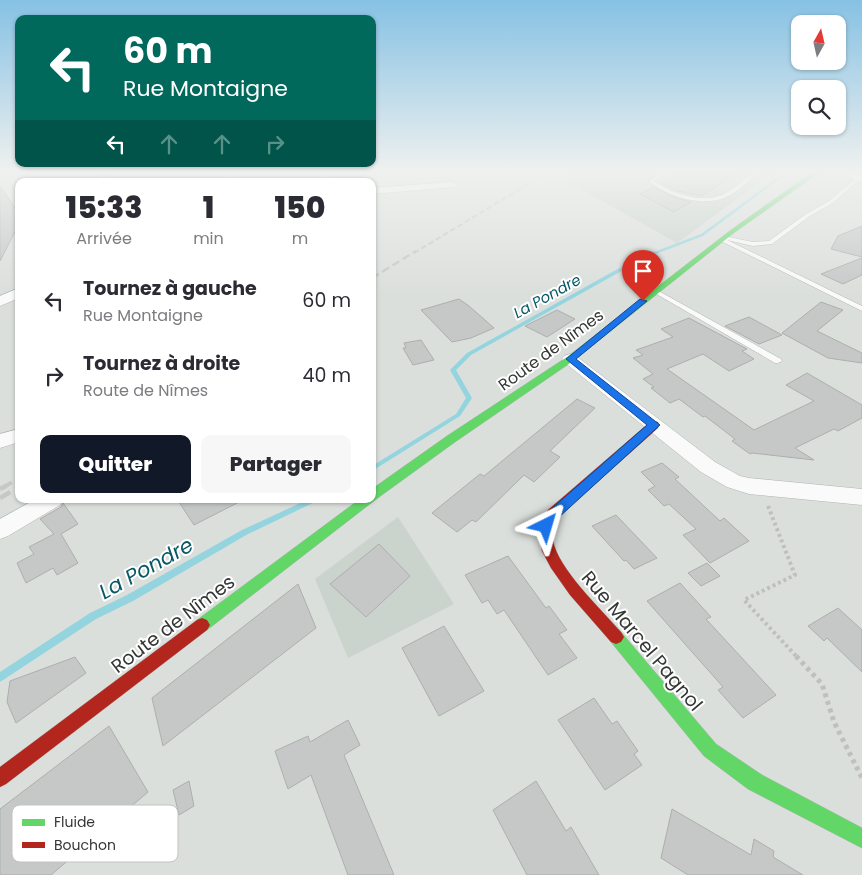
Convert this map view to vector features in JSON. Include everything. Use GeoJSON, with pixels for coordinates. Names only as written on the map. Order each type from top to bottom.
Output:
{"type":"FeatureCollection","features":[{"type":"Feature","properties":{"kind":"street","name":"Route de Nîmes"},"geometry":{"type":"LineString","coordinates":[[376,493],[451,439],[570,359],[655,291],[760,213]]}},
{"type":"Feature","properties":{"kind":"street"},"geometry":{"type":"LineString","coordinates":[[0,302],[15,294]]}},
{"type":"Feature","properties":{"kind":"street"},"geometry":{"type":"LineString","coordinates":[[570,359],[718,474],[734,482],[760,487],[862,497]]}},
{"type":"Feature","properties":{"kind":"street","name":"Rue Marcel Pagnol"},"geometry":{"type":"LineString","coordinates":[[654,425],[554,514],[546,526],[548,551],[555,564],[710,750],[755,782],[862,838]]}},
{"type":"Feature","properties":{"kind":"street"},"geometry":{"type":"LineString","coordinates":[[0,442],[15,436]]}},
{"type":"Feature","properties":{"kind":"street"},"geometry":{"type":"LineString","coordinates":[[0,530],[46,503]]}},
{"type":"Feature","properties":{"kind":"street","name":"Route de Nîmes"},"geometry":{"type":"LineString","coordinates":[[0,778],[364,503]]}},
{"type":"Feature","properties":{"kind":"lane"},"geometry":{"type":"LineString","coordinates":[[723,239],[753,244],[770,243],[810,213]]}},
{"type":"Feature","properties":{"kind":"lane"},"geometry":{"type":"LineString","coordinates":[[723,239],[862,308]]}},
{"type":"Feature","properties":{"kind":"lane"},"geometry":{"type":"LineString","coordinates":[[655,291],[778,362]]}},
{"type":"Feature","properties":{"kind":"path"},"geometry":{"type":"LineString","coordinates":[[760,487],[795,575],[744,600],[822,684],[834,722],[862,778]]}},
{"type":"Feature","properties":{"kind":"shaded area"},"geometry":{"type":"Polygon","coordinates":[[[623,213],[718,213],[677,243],[623,213]]]}},
{"type":"Feature","properties":{"kind":"shaded area"},"geometry":{"type":"Polygon","coordinates":[[[398,517],[454,604],[348,658],[315,579],[398,517]]]}},
{"type":"Feature","properties":{"kind":"building"},"geometry":{"type":"Polygon","coordinates":[[[0,213],[15,213],[15,232],[0,261],[0,213]]]}},
{"type":"Feature","properties":{"kind":"building"},"geometry":{"type":"Polygon","coordinates":[[[862,226],[862,257],[831,249],[838,236],[862,226]]]}},
{"type":"Feature","properties":{"kind":"building"},"geometry":{"type":"Polygon","coordinates":[[[862,258],[862,275],[843,284],[821,274],[862,258]]]}},
{"type":"Feature","properties":{"kind":"building"},"geometry":{"type":"Polygon","coordinates":[[[459,299],[494,328],[471,338],[452,342],[421,310],[459,299]]]}},
{"type":"Feature","properties":{"kind":"building"},"geometry":{"type":"Polygon","coordinates":[[[821,302],[843,310],[817,331],[862,353],[862,363],[828,358],[782,333],[821,302]]]}},
{"type":"Feature","properties":{"kind":"building"},"geometry":{"type":"Polygon","coordinates":[[[557,310],[575,319],[547,337],[525,326],[557,310]]]}},
{"type":"Feature","properties":{"kind":"building"},"geometry":{"type":"Polygon","coordinates":[[[749,317],[782,335],[759,344],[725,326],[749,317]]]}},
{"type":"Feature","properties":{"kind":"building"},"geometry":{"type":"Polygon","coordinates":[[[689,318],[747,349],[742,351],[754,359],[729,371],[703,354],[667,369],[754,430],[814,401],[786,385],[807,373],[862,405],[862,418],[838,431],[834,429],[795,448],[814,460],[750,454],[732,441],[735,439],[705,416],[703,417],[679,399],[670,403],[651,388],[654,387],[643,379],[653,374],[633,358],[643,355],[636,350],[673,337],[661,329],[689,318]]]}},
{"type":"Feature","properties":{"kind":"building"},"geometry":{"type":"Polygon","coordinates":[[[421,340],[434,360],[413,365],[403,348],[406,348],[404,343],[421,340]]]}},
{"type":"Feature","properties":{"kind":"building"},"geometry":{"type":"Polygon","coordinates":[[[577,399],[595,408],[550,451],[560,457],[534,482],[524,475],[476,522],[472,520],[457,532],[432,513],[480,474],[484,476],[577,399]]]}},
{"type":"Feature","properties":{"kind":"building"},"geometry":{"type":"Polygon","coordinates":[[[662,463],[679,477],[675,479],[720,521],[724,518],[749,541],[710,563],[683,535],[696,529],[669,504],[664,506],[648,490],[655,486],[641,472],[662,463]]]}},
{"type":"Feature","properties":{"kind":"building"},"geometry":{"type":"Polygon","coordinates":[[[63,503],[78,524],[61,534],[78,563],[57,575],[53,568],[26,583],[17,563],[34,554],[29,547],[54,534],[40,519],[61,507],[63,503]]]}},
{"type":"Feature","properties":{"kind":"building"},"geometry":{"type":"Polygon","coordinates":[[[180,503],[237,503],[194,525],[180,503]]]}},
{"type":"Feature","properties":{"kind":"building"},"geometry":{"type":"Polygon","coordinates":[[[616,515],[657,558],[634,569],[626,560],[624,561],[592,526],[616,515]]]}},
{"type":"Feature","properties":{"kind":"building"},"geometry":{"type":"Polygon","coordinates":[[[379,544],[410,576],[366,617],[330,584],[379,544]]]}},
{"type":"Feature","properties":{"kind":"building"},"geometry":{"type":"Polygon","coordinates":[[[508,556],[546,608],[549,606],[567,630],[559,634],[577,658],[548,675],[504,610],[497,614],[488,600],[482,603],[465,575],[508,556]]]}},
{"type":"Feature","properties":{"kind":"building"},"geometry":{"type":"Polygon","coordinates":[[[707,563],[720,576],[701,586],[688,573],[707,563]]]}},
{"type":"Feature","properties":{"kind":"building"},"geometry":{"type":"Polygon","coordinates":[[[680,583],[711,617],[706,619],[776,695],[743,718],[718,690],[723,687],[647,601],[680,583]]]}},
{"type":"Feature","properties":{"kind":"building"},"geometry":{"type":"Polygon","coordinates":[[[298,584],[316,628],[163,746],[152,698],[298,584]]]}},
{"type":"Feature","properties":{"kind":"building"},"geometry":{"type":"Polygon","coordinates":[[[838,608],[862,630],[862,672],[827,638],[824,641],[808,626],[838,608]]]}},
{"type":"Feature","properties":{"kind":"building"},"geometry":{"type":"Polygon","coordinates":[[[444,626],[484,691],[439,716],[402,648],[444,626]]]}},
{"type":"Feature","properties":{"kind":"building"},"geometry":{"type":"Polygon","coordinates":[[[75,657],[86,673],[16,723],[7,702],[10,681],[75,657]]]}},
{"type":"Feature","properties":{"kind":"building"},"geometry":{"type":"Polygon","coordinates":[[[594,698],[612,724],[617,721],[638,751],[634,754],[642,765],[605,790],[558,720],[594,698]]]}},
{"type":"Feature","properties":{"kind":"building"},"geometry":{"type":"Polygon","coordinates":[[[348,720],[360,745],[344,755],[394,875],[348,875],[311,775],[288,789],[275,751],[308,736],[310,742],[348,720]]]}},
{"type":"Feature","properties":{"kind":"building"},"geometry":{"type":"Polygon","coordinates":[[[109,726],[148,792],[133,805],[12,805],[12,862],[66,862],[51,875],[0,875],[0,809],[109,726]]]}},
{"type":"Feature","properties":{"kind":"building"},"geometry":{"type":"Polygon","coordinates":[[[189,781],[194,806],[179,815],[173,790],[189,781]]]}},
{"type":"Feature","properties":{"kind":"building"},"geometry":{"type":"Polygon","coordinates":[[[536,781],[566,831],[571,827],[599,875],[527,875],[493,810],[536,781]]]}},
{"type":"Feature","properties":{"kind":"building"},"geometry":{"type":"Polygon","coordinates":[[[672,809],[751,855],[754,839],[774,851],[773,857],[803,875],[688,875],[661,858],[672,809]]]}},
{"type":"Feature","properties":{"kind":"waterway","name":"La Pondre"},"geometry":{"type":"LineString","coordinates":[[376,466],[458,415],[469,398],[453,370],[469,354],[647,256],[702,235],[732,213]]}},
{"type":"Feature","properties":{"kind":"waterway","name":"La Pondre"},"geometry":{"type":"LineString","coordinates":[[0,677],[93,616],[130,598],[245,532],[307,503]]}},
{"type":"Feature","properties":{"kind":"railway"},"geometry":{"type":"LineString","coordinates":[[414,253],[480,213]]}},
{"type":"Feature","properties":{"kind":"railway"},"geometry":{"type":"LineString","coordinates":[[376,276],[416,251]]}},
{"type":"Feature","properties":{"kind":"railway"},"geometry":{"type":"LineString","coordinates":[[4,487],[15,480]]}},
{"type":"Feature","properties":{"kind":"railway"},"geometry":{"type":"LineString","coordinates":[[0,489],[4,487]]}},
{"type":"Feature","properties":{"kind":"railway"},"geometry":{"type":"LineString","coordinates":[[0,498],[15,489]]}},
{"type":"Feature","properties":{"kind":"traffic: fast"},"geometry":{"type":"LineString","coordinates":[[376,493],[451,439],[570,359],[759,213]]}},
{"type":"Feature","properties":{"kind":"traffic: fast"},"geometry":{"type":"LineString","coordinates":[[202,625],[364,503]]}},
{"type":"Feature","properties":{"kind":"traffic: fast"},"geometry":{"type":"LineString","coordinates":[[616,637],[710,750],[755,782],[862,838]]}},
{"type":"Feature","properties":{"kind":"traffic: jam"},"geometry":{"type":"LineString","coordinates":[[616,637],[565,577],[549,551],[546,533],[553,514],[654,425]]}},
{"type":"Feature","properties":{"kind":"traffic: jam"},"geometry":{"type":"LineString","coordinates":[[0,778],[202,625]]}},
{"type":"Feature","properties":{"kind":"route"},"geometry":{"type":"LineString","coordinates":[[546,526],[554,514],[654,425],[570,359],[643,301]]}}]}
